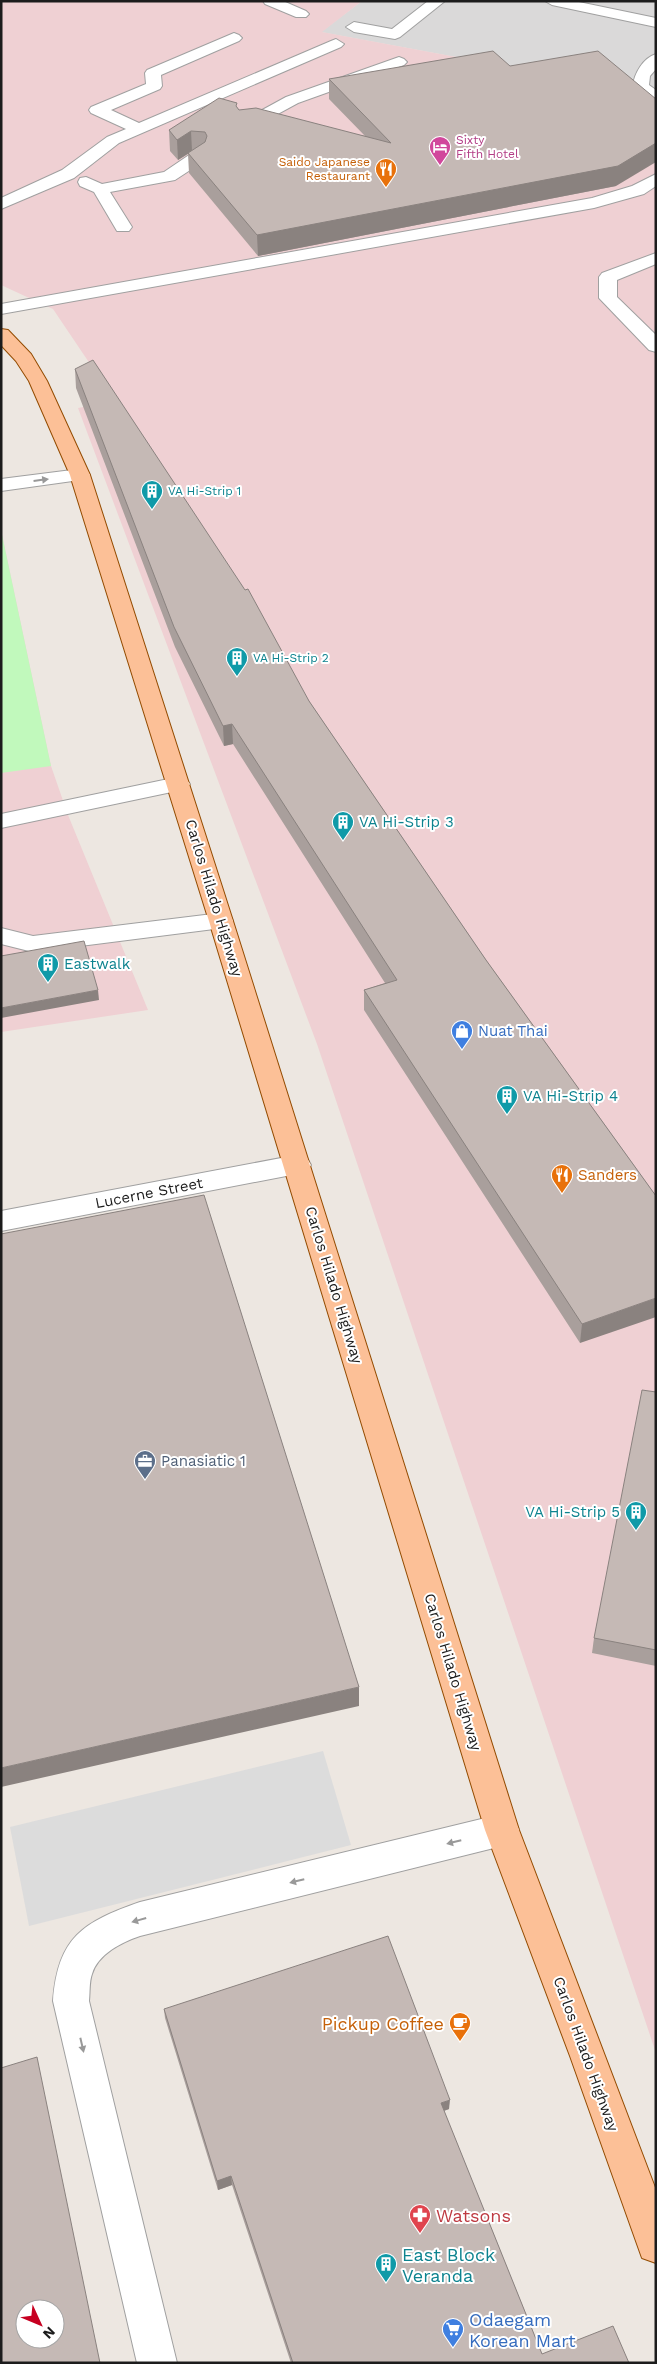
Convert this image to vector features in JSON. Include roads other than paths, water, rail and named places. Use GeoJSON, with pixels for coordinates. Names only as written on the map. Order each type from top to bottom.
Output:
{"type":"FeatureCollection","features":[{"type":"Feature","properties":{"kind":"main road","name":"Carlos Hilado Highway"},"geometry":{"type":"LineString","coordinates":[[1,334],[24,358],[38,381],[80,475],[297,1165],[502,1830],[588,2056],[656,2244]]}},
{"type":"Feature","properties":{"kind":"street"},"geometry":{"type":"LineString","coordinates":[[270,1],[301,14]]}},
{"type":"Feature","properties":{"kind":"street"},"geometry":{"type":"LineString","coordinates":[[354,27],[395,34],[438,1]]}},
{"type":"Feature","properties":{"kind":"street"},"geometry":{"type":"LineString","coordinates":[[552,1],[571,3],[656,23]]}},
{"type":"Feature","properties":{"kind":"street"},"geometry":{"type":"LineString","coordinates":[[140,129],[97,110],[154,86],[153,73],[234,38]]}},
{"type":"Feature","properties":{"kind":"street"},"geometry":{"type":"LineString","coordinates":[[1,204],[68,174],[113,140],[336,44]]}},
{"type":"Feature","properties":{"kind":"street"},"geometry":{"type":"LineString","coordinates":[[656,60],[642,75],[641,86],[656,98]]}},
{"type":"Feature","properties":{"kind":"street"},"geometry":{"type":"LineString","coordinates":[[246,125],[292,100],[399,62]]}},
{"type":"Feature","properties":{"kind":"street"},"geometry":{"type":"LineString","coordinates":[[100,189],[169,176],[198,157]]}},
{"type":"Feature","properties":{"kind":"street"},"geometry":{"type":"LineString","coordinates":[[68,174],[100,189],[123,227]]}},
{"type":"Feature","properties":{"kind":"street"},"geometry":{"type":"LineString","coordinates":[[1,309],[594,204],[638,190],[656,179]]}},
{"type":"Feature","properties":{"kind":"street"},"geometry":{"type":"LineString","coordinates":[[656,258],[608,277],[608,298],[656,346]]}},
{"type":"Feature","properties":{"kind":"street"},"geometry":{"type":"LineString","coordinates":[[1,485],[80,475]]}},
{"type":"Feature","properties":{"kind":"street"},"geometry":{"type":"LineString","coordinates":[[1,821],[178,784]]}},
{"type":"Feature","properties":{"kind":"street"},"geometry":{"type":"LineString","coordinates":[[1,936],[33,944],[221,921]]}},
{"type":"Feature","properties":{"kind":"street","name":"Lucerne Street"},"geometry":{"type":"LineString","coordinates":[[1,1221],[297,1165]]}},
{"type":"Feature","properties":{"kind":"street"},"geometry":{"type":"LineString","coordinates":[[157,2363],[71,2001],[74,1971],[86,1947],[111,1929],[140,1919],[502,1830]]}},
{"type":"Feature","properties":{"kind":"place","name":"Sixty Fifth Hotel"},"geometry":{"type":"Point","coordinates":[440,166]}},
{"type":"Feature","properties":{"kind":"place","name":"Saido Japanese Restaurant"},"geometry":{"type":"Point","coordinates":[386,188]}},
{"type":"Feature","properties":{"kind":"place","name":"VA Hi-Strip 1"},"geometry":{"type":"Point","coordinates":[152,510]}},
{"type":"Feature","properties":{"kind":"place","name":"VA Hi-Strip 2"},"geometry":{"type":"Point","coordinates":[237,677]}},
{"type":"Feature","properties":{"kind":"place","name":"VA Hi-Strip 3"},"geometry":{"type":"Point","coordinates":[343,841]}},
{"type":"Feature","properties":{"kind":"place","name":"Eastwalk"},"geometry":{"type":"Point","coordinates":[48,983]}},
{"type":"Feature","properties":{"kind":"place","name":"Nuat Thai"},"geometry":{"type":"Point","coordinates":[462,1050]}},
{"type":"Feature","properties":{"kind":"place","name":"VA Hi-Strip 4"},"geometry":{"type":"Point","coordinates":[507,1115]}},
{"type":"Feature","properties":{"kind":"place","name":"Sanders"},"geometry":{"type":"Point","coordinates":[562,1194]}},
{"type":"Feature","properties":{"kind":"place","name":"Panasiatic 1"},"geometry":{"type":"Point","coordinates":[145,1480]}},
{"type":"Feature","properties":{"kind":"place","name":"VA Hi-Strip 5"},"geometry":{"type":"Point","coordinates":[636,1531]}},
{"type":"Feature","properties":{"kind":"place","name":"Pickup Coffee"},"geometry":{"type":"Point","coordinates":[460,2042]}},
{"type":"Feature","properties":{"kind":"place","name":"Watsons"},"geometry":{"type":"Point","coordinates":[420,2234]}},
{"type":"Feature","properties":{"kind":"place","name":"East Block Veranda"},"geometry":{"type":"Point","coordinates":[386,2283]}},
{"type":"Feature","properties":{"kind":"place","name":"Odaegam Korean Mart"},"geometry":{"type":"Point","coordinates":[453,2348]}}]}
